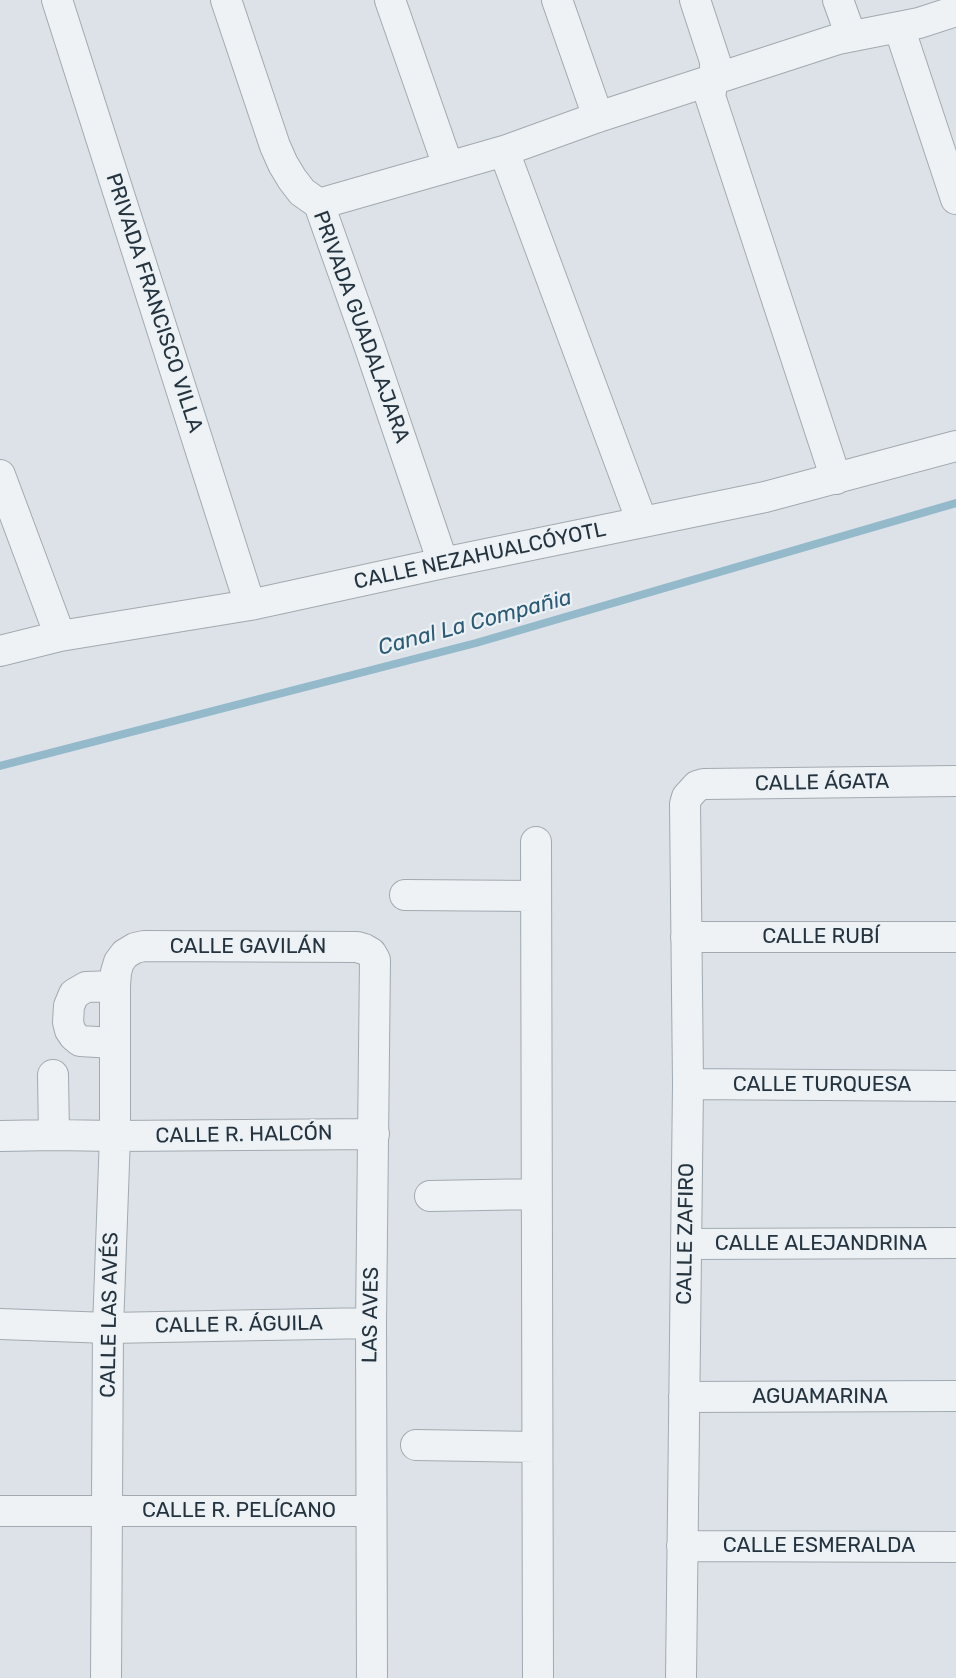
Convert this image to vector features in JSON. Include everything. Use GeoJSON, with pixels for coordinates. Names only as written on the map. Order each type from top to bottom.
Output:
{"type":"FeatureCollection","features":[{"type":"Feature","properties":{"kind":"street","name":"PRIVADA FRANCISCO VILLA"},"geometry":{"type":"LineString","coordinates":[[57,0],[250,605]]}},
{"type":"Feature","properties":{"kind":"street","name":"PRIVADA GUADALAJARA"},"geometry":{"type":"LineString","coordinates":[[226,0],[271,135],[283,164],[302,192],[319,204],[442,563]]}},
{"type":"Feature","properties":{"kind":"street"},"geometry":{"type":"LineString","coordinates":[[390,0],[448,166]]}},
{"type":"Feature","properties":{"kind":"street"},"geometry":{"type":"LineString","coordinates":[[557,0],[598,117]]}},
{"type":"Feature","properties":{"kind":"street"},"geometry":{"type":"LineString","coordinates":[[695,0],[715,62],[710,96],[836,479]]}},
{"type":"Feature","properties":{"kind":"street"},"geometry":{"type":"LineString","coordinates":[[838,0],[851,36]]}},
{"type":"Feature","properties":{"kind":"street"},"geometry":{"type":"LineString","coordinates":[[319,204],[504,151],[598,117],[851,36],[919,23],[956,11]]}},
{"type":"Feature","properties":{"kind":"street"},"geometry":{"type":"LineString","coordinates":[[899,27],[956,199]]}},
{"type":"Feature","properties":{"kind":"street"},"geometry":{"type":"LineString","coordinates":[[504,151],[642,522]]}},
{"type":"Feature","properties":{"kind":"street","name":"CALLE NEZAHUALCÓYOTL"},"geometry":{"type":"LineString","coordinates":[[0,651],[60,636],[250,605],[765,497],[956,446]]}},
{"type":"Feature","properties":{"kind":"street"},"geometry":{"type":"LineString","coordinates":[[0,475],[60,636]]}},
{"type":"Feature","properties":{"kind":"street","name":"CALLE ÁGATA"},"geometry":{"type":"LineString","coordinates":[[691,791],[704,784],[956,781]]}},
{"type":"Feature","properties":{"kind":"street","name":"CALLE ZAFIRO"},"geometry":{"type":"LineString","coordinates":[[681,1678],[688,1084],[685,804],[691,791]]}},
{"type":"Feature","properties":{"kind":"street"},"geometry":{"type":"LineString","coordinates":[[536,842],[537,1678]]}},
{"type":"Feature","properties":{"kind":"street"},"geometry":{"type":"LineString","coordinates":[[405,895],[536,896]]}},
{"type":"Feature","properties":{"kind":"street","name":"CALLE RUBÍ"},"geometry":{"type":"LineString","coordinates":[[686,937],[956,937]]}},
{"type":"Feature","properties":{"kind":"street","name":"CALLE GAVILÁN"},"geometry":{"type":"LineString","coordinates":[[125,954],[144,946],[357,947],[371,953]]}},
{"type":"Feature","properties":{"kind":"street","name":"LAS AVES"},"geometry":{"type":"LineString","coordinates":[[371,953],[376,968],[371,1323],[372,1678]]}},
{"type":"Feature","properties":{"kind":"street","name":"CALLE LAS AVÉS"},"geometry":{"type":"LineString","coordinates":[[106,1678],[108,1328],[114,1136],[115,986],[119,962],[125,954]]}},
{"type":"Feature","properties":{"kind":"street"},"geometry":{"type":"LineString","coordinates":[[114,1043],[80,1041],[70,1030],[68,1022],[69,1006],[74,994],[86,987],[115,986]]}},
{"type":"Feature","properties":{"kind":"street"},"geometry":{"type":"LineString","coordinates":[[53,1075],[54,1135]]}},
{"type":"Feature","properties":{"kind":"street","name":"CALLE TURQUESA"},"geometry":{"type":"LineString","coordinates":[[688,1084],[956,1086]]}},
{"type":"Feature","properties":{"kind":"street","name":"CALLE R. HALCÓN"},"geometry":{"type":"LineString","coordinates":[[0,1136],[374,1134]]}},
{"type":"Feature","properties":{"kind":"street"},"geometry":{"type":"LineString","coordinates":[[430,1196],[536,1194]]}},
{"type":"Feature","properties":{"kind":"street","name":"CALLE ALEJANDRINA"},"geometry":{"type":"LineString","coordinates":[[686,1244],[956,1243]]}},
{"type":"Feature","properties":{"kind":"street","name":"CALLE R. ÁGUILA"},"geometry":{"type":"LineString","coordinates":[[0,1324],[108,1328],[371,1323]]}},
{"type":"Feature","properties":{"kind":"street","name":"AGUAMARINA"},"geometry":{"type":"LineString","coordinates":[[684,1397],[956,1396]]}},
{"type":"Feature","properties":{"kind":"street"},"geometry":{"type":"LineString","coordinates":[[416,1445],[536,1447]]}},
{"type":"Feature","properties":{"kind":"street","name":"CALLE R. PELÍCANO"},"geometry":{"type":"LineString","coordinates":[[0,1511],[371,1511]]}},
{"type":"Feature","properties":{"kind":"street","name":"CALLE ESMERALDA"},"geometry":{"type":"LineString","coordinates":[[682,1546],[956,1547]]}},
{"type":"Feature","properties":{"kind":"waterway","name":"Canal La Compañia"},"geometry":{"type":"LineString","coordinates":[[0,766],[476,643],[956,503]]}}]}
